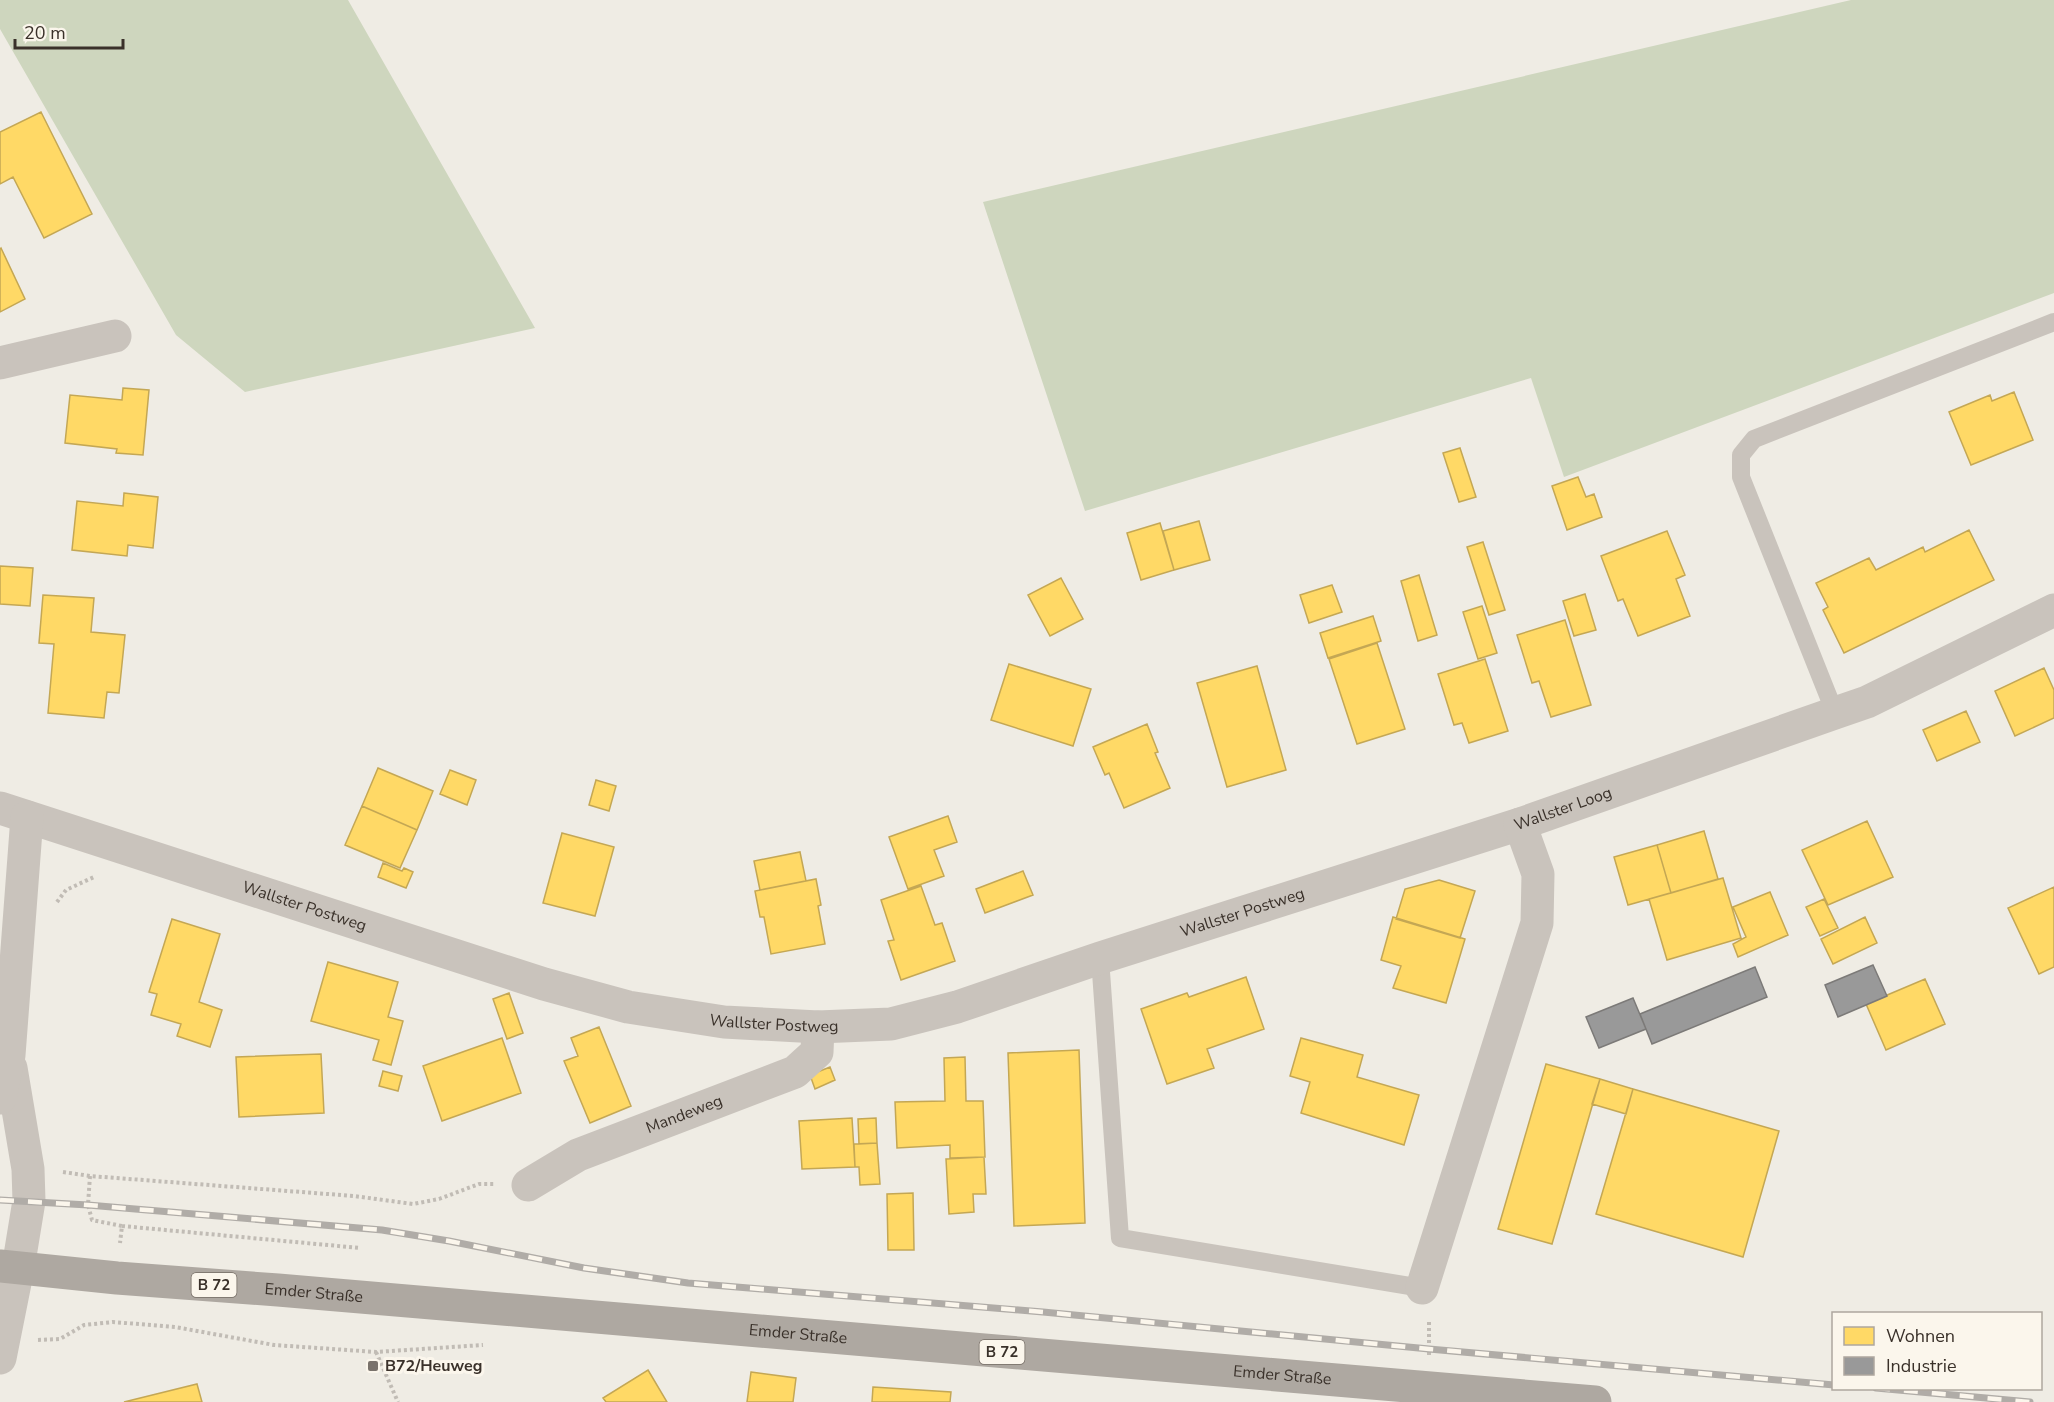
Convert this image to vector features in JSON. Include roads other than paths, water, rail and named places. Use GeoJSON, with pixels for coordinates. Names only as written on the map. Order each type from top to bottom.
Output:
{"type":"FeatureCollection","features":[{"type":"Feature","properties":{"kind":"main road","name":"Emder Straße"},"geometry":{"type":"LineString","coordinates":[[9,1267],[1595,1402]]}},
{"type":"Feature","properties":{"kind":"street"},"geometry":{"type":"LineString","coordinates":[[0,363],[115,336]]}},
{"type":"Feature","properties":{"kind":"street","name":"Wallster Loog"},"geometry":{"type":"LineString","coordinates":[[1422,1287],[1537,923],[1538,874],[1520,824],[1867,702],[2054,610]]}},
{"type":"Feature","properties":{"kind":"street","name":"Wallster Postweg"},"geometry":{"type":"LineString","coordinates":[[0,1098],[9,1055],[14,812],[544,984],[628,1007],[724,1022],[818,1027],[891,1024],[957,1007],[1100,958],[1520,824]]}},
{"type":"Feature","properties":{"kind":"street","name":"Mandeweg"},"geometry":{"type":"LineString","coordinates":[[528,1185],[578,1155],[795,1072],[817,1052],[818,1027]]}},
{"type":"Feature","properties":{"kind":"street","name":"Wallster Postweg"},"geometry":{"type":"LineString","coordinates":[[3,1347],[9,1267],[29,1201],[28,1168],[9,1055]]}},
{"type":"Feature","properties":{"kind":"lane"},"geometry":{"type":"LineString","coordinates":[[1835,713],[1741,477],[1741,455],[1754,439],[2054,322]]}},
{"type":"Feature","properties":{"kind":"lane"},"geometry":{"type":"LineString","coordinates":[[1100,958],[1120,1238],[1422,1287]]}},
{"type":"Feature","properties":{"kind":"railway"},"geometry":{"type":"LineString","coordinates":[[0,1200],[88,1205],[382,1230],[584,1268],[688,1283],[1043,1312],[1832,1385]]}},
{"type":"Feature","properties":{"kind":"railway"},"geometry":{"type":"LineString","coordinates":[[1898,1390],[2030,1402]]}},
{"type":"Feature","properties":{"kind":"place","name":"B72/Heuweg"},"geometry":{"type":"Point","coordinates":[373,1366]}}]}
